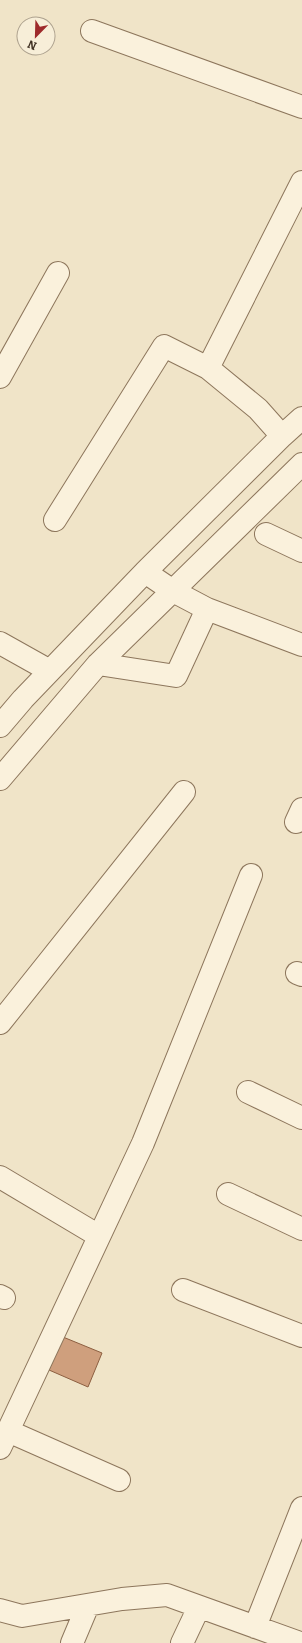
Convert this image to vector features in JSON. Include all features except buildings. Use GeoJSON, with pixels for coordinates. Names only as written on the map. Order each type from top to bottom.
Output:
{"type":"FeatureCollection","features":[{"type":"Feature","properties":{"kind":"street"},"geometry":{"type":"LineString","coordinates":[[92,31],[302,106]]}},
{"type":"Feature","properties":{"kind":"street"},"geometry":{"type":"LineString","coordinates":[[208,368],[302,182]]}},
{"type":"Feature","properties":{"kind":"street"},"geometry":{"type":"LineString","coordinates":[[0,377],[58,273]]}},
{"type":"Feature","properties":{"kind":"street"},"geometry":{"type":"LineString","coordinates":[[55,520],[164,346],[208,368],[258,409],[282,436]]}},
{"type":"Feature","properties":{"kind":"street"},"geometry":{"type":"LineString","coordinates":[[0,726],[50,671],[145,572],[302,418]]}},
{"type":"Feature","properties":{"kind":"street"},"geometry":{"type":"LineString","coordinates":[[0,779],[98,664],[302,464]]}},
{"type":"Feature","properties":{"kind":"street"},"geometry":{"type":"LineString","coordinates":[[266,534],[302,551]]}},
{"type":"Feature","properties":{"kind":"street"},"geometry":{"type":"LineString","coordinates":[[145,572],[173,591],[208,609],[302,645]]}},
{"type":"Feature","properties":{"kind":"street"},"geometry":{"type":"LineString","coordinates":[[98,664],[176,676],[208,609]]}},
{"type":"Feature","properties":{"kind":"street"},"geometry":{"type":"LineString","coordinates":[[0,642],[50,671]]}},
{"type":"Feature","properties":{"kind":"street"},"geometry":{"type":"LineString","coordinates":[[0,1023],[184,792]]}},
{"type":"Feature","properties":{"kind":"street"},"geometry":{"type":"LineString","coordinates":[[119,1480],[4,1440],[143,1143],[251,875]]}},
{"type":"Feature","properties":{"kind":"street"},"geometry":{"type":"LineString","coordinates":[[248,1092],[302,1118]]}},
{"type":"Feature","properties":{"kind":"street"},"geometry":{"type":"LineString","coordinates":[[0,1177],[99,1236]]}},
{"type":"Feature","properties":{"kind":"street"},"geometry":{"type":"LineString","coordinates":[[228,1194],[302,1229]]}},
{"type":"Feature","properties":{"kind":"street"},"geometry":{"type":"LineString","coordinates":[[183,1290],[302,1336]]}},
{"type":"Feature","properties":{"kind":"street"},"geometry":{"type":"LineString","coordinates":[[255,1627],[302,1508]]}},
{"type":"Feature","properties":{"kind":"street"},"geometry":{"type":"LineString","coordinates":[[0,1610],[22,1616],[122,1599],[167,1595],[300,1643]]}},
{"type":"Feature","properties":{"kind":"street"},"geometry":{"type":"LineString","coordinates":[[72,1643],[88,1605]]}},
{"type":"Feature","properties":{"kind":"street"},"geometry":{"type":"LineString","coordinates":[[182,1643],[199,1607]]}}]}
